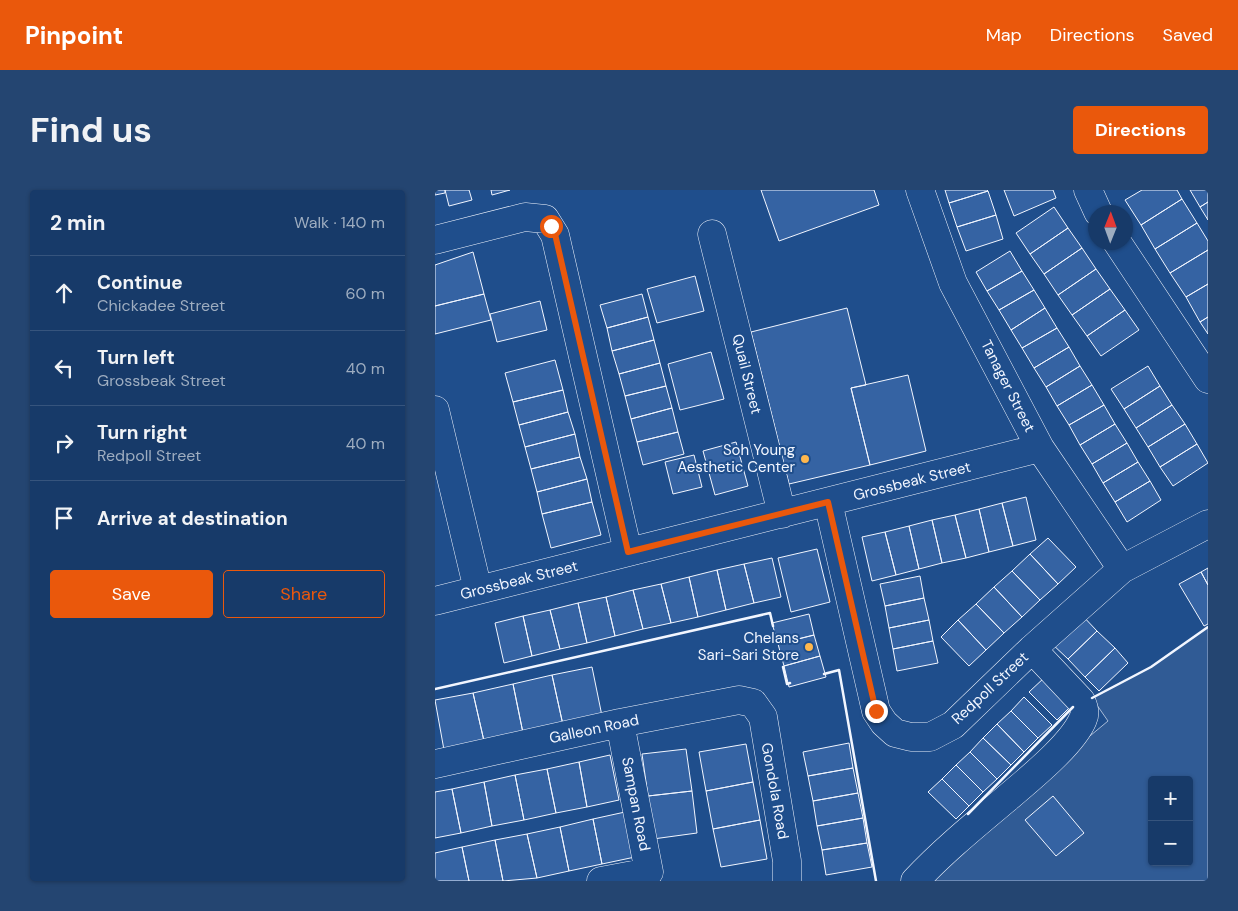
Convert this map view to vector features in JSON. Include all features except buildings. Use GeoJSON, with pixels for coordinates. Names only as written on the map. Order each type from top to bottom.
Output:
{"type":"FeatureCollection","features":[{"type":"Feature","properties":{"kind":"street","name":"Tanager Street"},"geometry":{"type":"LineString","coordinates":[[920,190],[953,282],[1040,448],[1122,569]]}},
{"type":"Feature","properties":{"kind":"street"},"geometry":{"type":"LineString","coordinates":[[1088,190],[1095,205]]}},
{"type":"Feature","properties":{"kind":"street"},"geometry":{"type":"LineString","coordinates":[[435,240],[525,217],[545,219],[551,226],[555,234],[628,552]]}},
{"type":"Feature","properties":{"kind":"street","name":"Quail Street"},"geometry":{"type":"LineString","coordinates":[[711,234],[782,514]]}},
{"type":"Feature","properties":{"kind":"street"},"geometry":{"type":"LineString","coordinates":[[1122,250],[1208,379]]}},
{"type":"Feature","properties":{"kind":"street"},"geometry":{"type":"LineString","coordinates":[[435,413],[478,590]]}},
{"type":"Feature","properties":{"kind":"street","name":"Grossbeak Street"},"geometry":{"type":"LineString","coordinates":[[435,601],[1040,448]]}},
{"type":"Feature","properties":{"kind":"street","name":"Redpoll Street"},"geometry":{"type":"LineString","coordinates":[[828,502],[876,711],[884,723],[895,733],[911,738],[930,737],[953,725],[1032,649],[1122,569],[1208,524]]}},
{"type":"Feature","properties":{"kind":"street"},"geometry":{"type":"LineString","coordinates":[[915,881],[961,837],[1038,772],[1057,753],[1084,717],[1084,706],[1081,701],[1032,649]]}},
{"type":"Feature","properties":{"kind":"street","name":"Galleon Road"},"geometry":{"type":"LineString","coordinates":[[435,764],[620,723],[739,700],[753,703]]}},
{"type":"Feature","properties":{"kind":"street","name":"Gondola Road"},"geometry":{"type":"LineString","coordinates":[[753,703],[763,717],[787,861],[787,881]]}},
{"type":"Feature","properties":{"kind":"street","name":"Sampan Road"},"geometry":{"type":"LineString","coordinates":[[620,723],[645,877]]}},
{"type":"Feature","properties":{"kind":"street"},"geometry":{"type":"LineString","coordinates":[[601,881],[645,877]]}},
{"type":"Feature","properties":{"kind":"shaded area"},"geometry":{"type":"Polygon","coordinates":[[[1208,627],[1208,881],[933,881],[1067,755],[1108,721],[1092,698],[1151,667],[1208,627]]]}},
{"type":"Feature","properties":{"kind":"wall"},"geometry":{"type":"LineString","coordinates":[[435,689],[770,613],[773,626]]}},
{"type":"Feature","properties":{"kind":"wall"},"geometry":{"type":"LineString","coordinates":[[1092,698],[1151,667],[1208,627]]}},
{"type":"Feature","properties":{"kind":"wall"},"geometry":{"type":"LineString","coordinates":[[783,667],[787,684],[790,683]]}},
{"type":"Feature","properties":{"kind":"wall"},"geometry":{"type":"LineString","coordinates":[[824,674],[839,670],[876,881]]}},
{"type":"Feature","properties":{"kind":"wall"},"geometry":{"type":"LineString","coordinates":[[968,814],[1073,707]]}},
{"type":"Feature","properties":{"kind":"place","name":"Soh Young Aesthetic Center"},"geometry":{"type":"Point","coordinates":[805,459]}},
{"type":"Feature","properties":{"kind":"place","name":"Chelans Sari-Sari Store"},"geometry":{"type":"Point","coordinates":[809,647]}},
{"type":"Feature","properties":{"kind":"route"},"geometry":{"type":"LineString","coordinates":[[551,226],[555,234],[628,552],[828,502],[876,711]]}}]}
